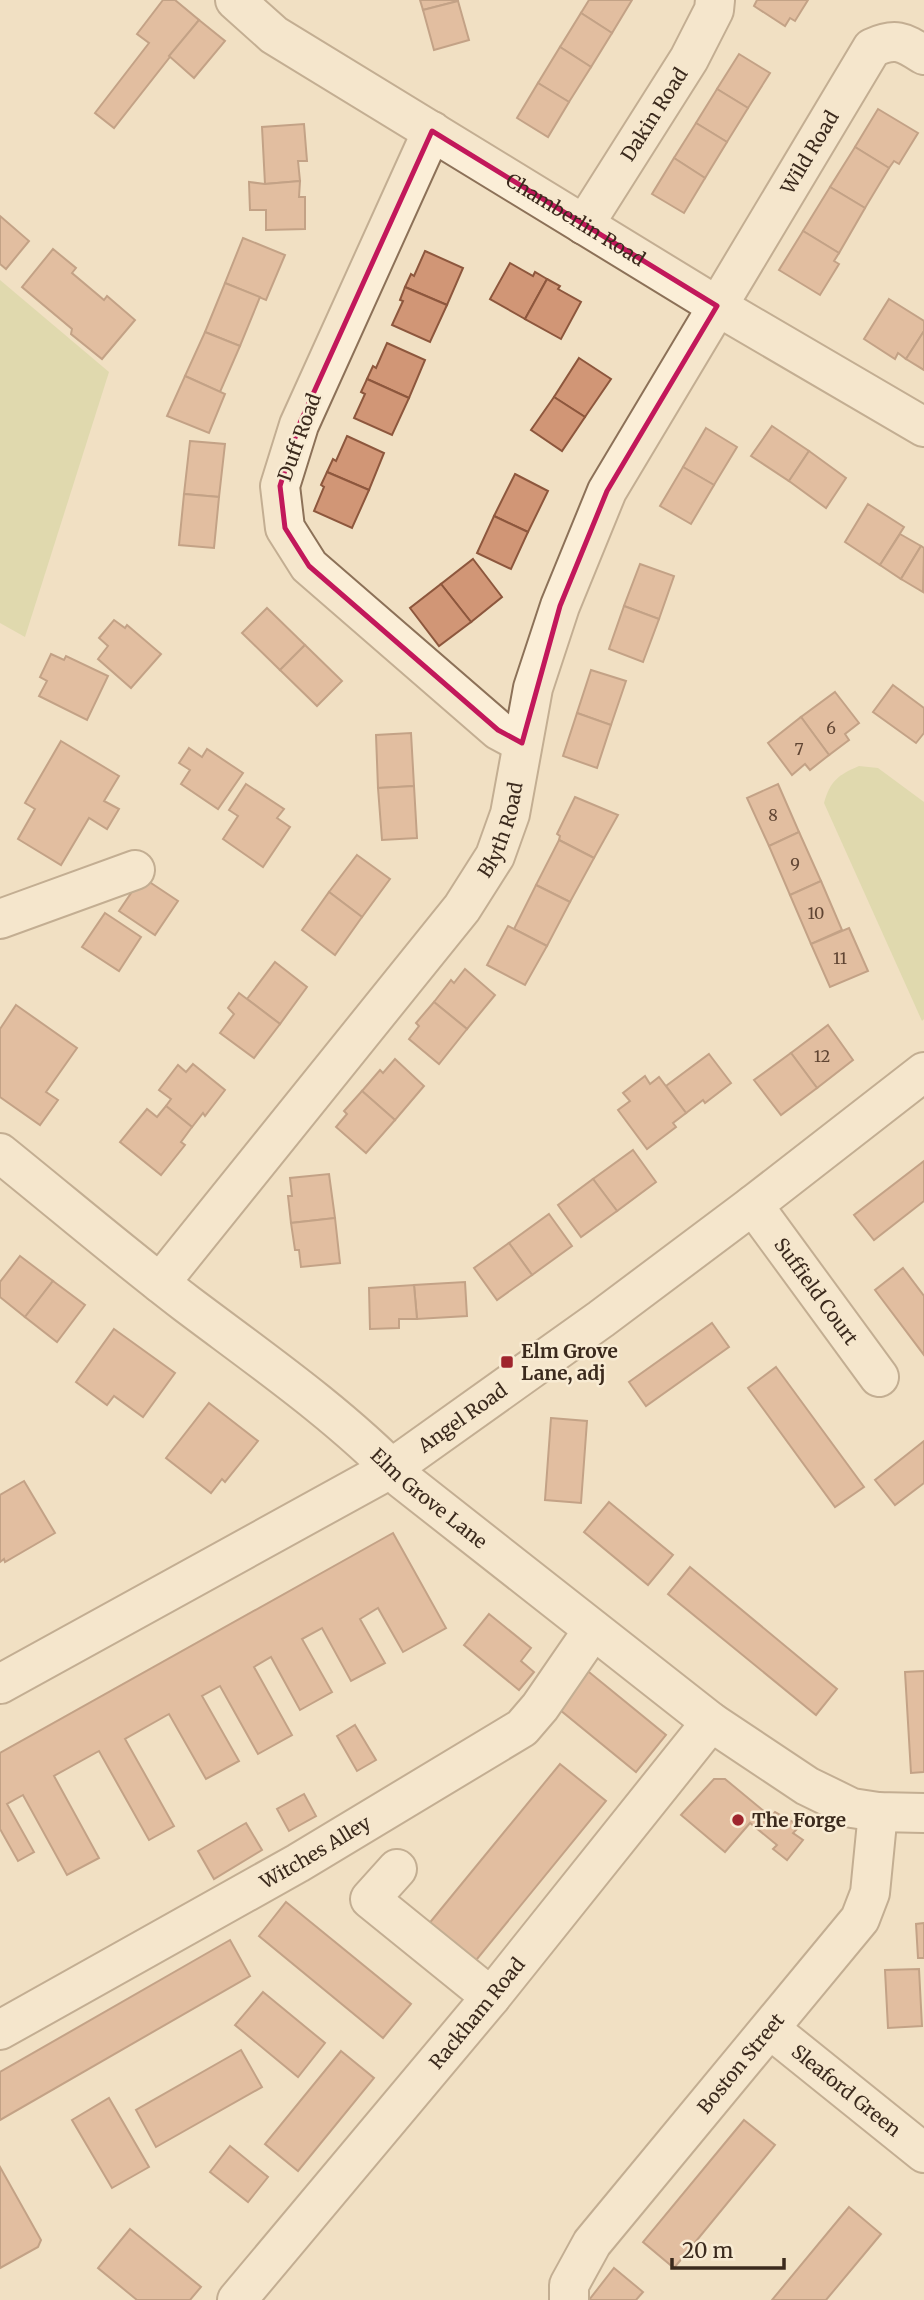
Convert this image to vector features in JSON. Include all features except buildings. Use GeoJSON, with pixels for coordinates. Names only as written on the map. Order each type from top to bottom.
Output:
{"type":"FeatureCollection","features":[{"type":"Feature","properties":{"kind":"street","name":"Chamberlin Road"},"geometry":{"type":"LineString","coordinates":[[235,0],[274,35],[717,306],[924,427]]}},
{"type":"Feature","properties":{"kind":"street","name":"Dakin Road"},"geometry":{"type":"LineString","coordinates":[[584,225],[689,59],[714,10],[715,0]]}},
{"type":"Feature","properties":{"kind":"street","name":"Wild Road"},"geometry":{"type":"LineString","coordinates":[[717,306],[872,48],[887,41],[905,43],[924,55]]}},
{"type":"Feature","properties":{"kind":"street","name":"Duff Road"},"geometry":{"type":"LineString","coordinates":[[432,131],[299,425],[280,486],[285,528],[309,566],[498,730],[522,743]]}},
{"type":"Feature","properties":{"kind":"street","name":"Blyth Road"},"geometry":{"type":"LineString","coordinates":[[160,1283],[462,908],[495,856],[510,814],[533,688],[560,606],[607,491],[717,306]]}},
{"type":"Feature","properties":{"kind":"street"},"geometry":{"type":"LineString","coordinates":[[0,919],[135,870]]}},
{"type":"Feature","properties":{"kind":"street","name":"Angel Road"},"geometry":{"type":"LineString","coordinates":[[0,1685],[391,1468],[569,1342],[753,1205],[924,1072]]}},
{"type":"Feature","properties":{"kind":"street","name":"Elm Grove Lane"},"geometry":{"type":"LineString","coordinates":[[0,1153],[160,1283],[290,1382],[391,1468],[593,1630],[712,1722],[807,1786],[852,1808],[878,1812],[924,1813]]}},
{"type":"Feature","properties":{"kind":"street","name":"Suffield Court"},"geometry":{"type":"LineString","coordinates":[[753,1205],[878,1377]]}},
{"type":"Feature","properties":{"kind":"street","name":"Witches Alley"},"geometry":{"type":"LineString","coordinates":[[0,2030],[298,1863],[522,1728],[540,1707],[593,1630]]}},
{"type":"Feature","properties":{"kind":"street","name":"Rackham Road"},"geometry":{"type":"LineString","coordinates":[[237,2300],[491,1997],[712,1722]]}},
{"type":"Feature","properties":{"kind":"street","name":"Boston Street"},"geometry":{"type":"LineString","coordinates":[[569,2300],[569,2285],[592,2244],[860,1919],[870,1893],[878,1812]]}},
{"type":"Feature","properties":{"kind":"street"},"geometry":{"type":"LineString","coordinates":[[397,1869],[370,1899],[491,1997]]}},
{"type":"Feature","properties":{"kind":"street","name":"Sleaford Green"},"geometry":{"type":"LineString","coordinates":[[769,2029],[924,2153]]}},
{"type":"Feature","properties":{"kind":"highlighted area"},"geometry":{"type":"Polygon","coordinates":[[[432,131],[717,306],[607,491],[560,606],[522,743],[498,730],[309,566],[285,528],[280,486],[299,425],[432,131]]]}},
{"type":"Feature","properties":{"kind":"green space"},"geometry":{"type":"Polygon","coordinates":[[[0,280],[109,372],[25,637],[0,623],[0,280]]]}},
{"type":"Feature","properties":{"kind":"green space"},"geometry":{"type":"Polygon","coordinates":[[[859,766],[878,768],[924,802],[922,1021],[824,803],[836,780],[859,766]]]}},
{"type":"Feature","properties":{"kind":"place","name":"Elm Grove Lane, adj"},"geometry":{"type":"Point","coordinates":[507,1362]}},
{"type":"Feature","properties":{"kind":"place","name":"The Forge"},"geometry":{"type":"Point","coordinates":[738,1820]}}]}
